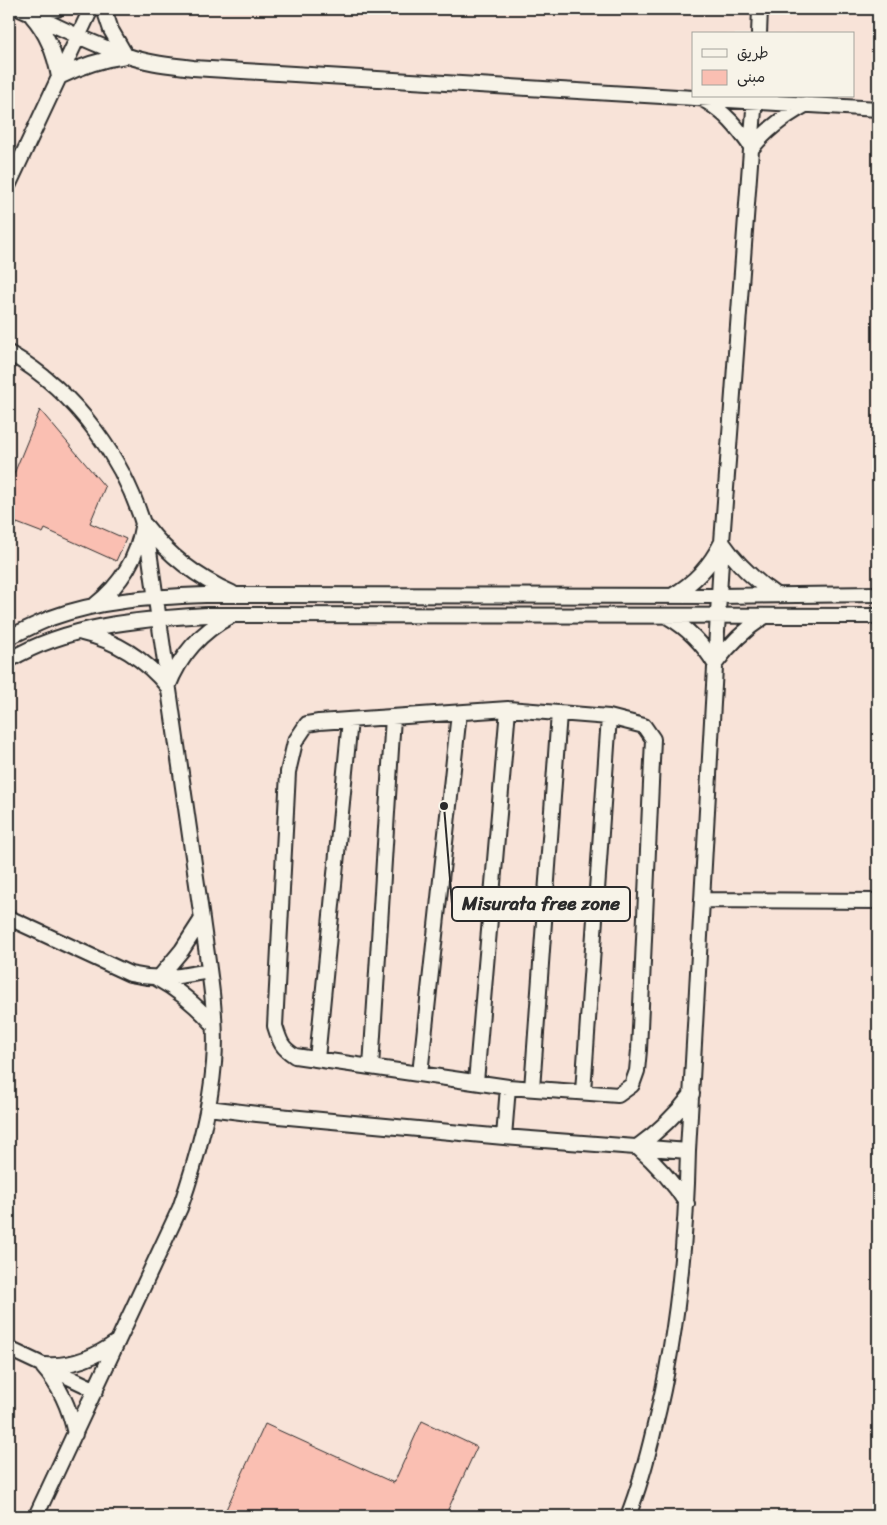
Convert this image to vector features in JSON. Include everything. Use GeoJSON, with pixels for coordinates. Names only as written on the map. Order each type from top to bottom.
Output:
{"type":"FeatureCollection","features":[{"type":"Feature","properties":{"kind":"lane"},"geometry":{"type":"LineString","coordinates":[[25,11],[57,9]]}},
{"type":"Feature","properties":{"kind":"lane"},"geometry":{"type":"LineString","coordinates":[[9,184],[91,9]]}},
{"type":"Feature","properties":{"kind":"lane"},"geometry":{"type":"LineString","coordinates":[[104,9],[111,30],[126,56]]}},
{"type":"Feature","properties":{"kind":"lane"},"geometry":{"type":"LineString","coordinates":[[759,32],[760,9]]}},
{"type":"Feature","properties":{"kind":"lane"},"geometry":{"type":"LineString","coordinates":[[25,11],[126,56],[166,65],[692,96]]}},
{"type":"Feature","properties":{"kind":"lane"},"geometry":{"type":"LineString","coordinates":[[25,11],[38,22],[49,42],[54,54],[59,77]]}},
{"type":"Feature","properties":{"kind":"lane"},"geometry":{"type":"LineString","coordinates":[[59,77],[85,66],[126,56]]}},
{"type":"Feature","properties":{"kind":"lane"},"geometry":{"type":"LineString","coordinates":[[704,98],[730,119],[752,148]]}},
{"type":"Feature","properties":{"kind":"lane"},"geometry":{"type":"LineString","coordinates":[[729,98],[878,109]]}},
{"type":"Feature","properties":{"kind":"lane"},"geometry":{"type":"LineString","coordinates":[[796,98],[805,105]]}},
{"type":"Feature","properties":{"kind":"lane"},"geometry":{"type":"LineString","coordinates":[[628,1516],[648,1456],[667,1370],[681,1283],[687,1204],[688,1151],[722,542],[755,99]]}},
{"type":"Feature","properties":{"kind":"lane"},"geometry":{"type":"LineString","coordinates":[[752,148],[761,136],[773,126],[805,105]]}},
{"type":"Feature","properties":{"kind":"lane"},"geometry":{"type":"LineString","coordinates":[[9,353],[26,363],[52,384],[81,412],[123,476],[143,522],[156,597],[202,918],[214,1025],[214,1062],[208,1108],[192,1171],[180,1208],[40,1512],[26,1516]]}},
{"type":"Feature","properties":{"kind":"lane"},"geometry":{"type":"LineString","coordinates":[[143,522],[159,542],[178,560],[206,580],[238,595]]}},
{"type":"Feature","properties":{"kind":"lane"},"geometry":{"type":"LineString","coordinates":[[94,606],[106,597],[124,575],[137,550],[143,522]]}},
{"type":"Feature","properties":{"kind":"lane"},"geometry":{"type":"LineString","coordinates":[[722,542],[741,566],[776,595]]}},
{"type":"Feature","properties":{"kind":"lane"},"geometry":{"type":"LineString","coordinates":[[672,596],[701,575],[722,542]]}},
{"type":"Feature","properties":{"kind":"lane"},"geometry":{"type":"LineString","coordinates":[[9,637],[51,618],[94,606],[156,597],[238,595],[719,596],[878,594]]}},
{"type":"Feature","properties":{"kind":"lane"},"geometry":{"type":"LineString","coordinates":[[168,687],[178,665],[192,646],[210,628],[233,615]]}},
{"type":"Feature","properties":{"kind":"lane"},"geometry":{"type":"LineString","coordinates":[[9,660],[51,641],[79,632],[122,622],[158,618],[233,615],[878,616]]}},
{"type":"Feature","properties":{"kind":"lane"},"geometry":{"type":"LineString","coordinates":[[668,616],[695,637],[715,664]]}},
{"type":"Feature","properties":{"kind":"lane"},"geometry":{"type":"LineString","coordinates":[[715,664],[732,642],[764,617]]}},
{"type":"Feature","properties":{"kind":"lane"},"geometry":{"type":"LineString","coordinates":[[79,632],[108,641],[135,655],[158,675],[168,687]]}},
{"type":"Feature","properties":{"kind":"lane"},"geometry":{"type":"LineString","coordinates":[[476,1082],[508,709]]}},
{"type":"Feature","properties":{"kind":"lane"},"geometry":{"type":"LineString","coordinates":[[508,709],[608,717],[644,726],[653,739],[637,1071],[632,1085],[618,1095],[508,1087],[295,1056],[285,1049],[279,1040],[275,1026],[288,772],[295,742],[307,724],[459,712],[508,709]]}},
{"type":"Feature","properties":{"kind":"lane"},"geometry":{"type":"LineString","coordinates":[[420,1074],[459,712]]}},
{"type":"Feature","properties":{"kind":"lane"},"geometry":{"type":"LineString","coordinates":[[532,1089],[559,713]]}},
{"type":"Feature","properties":{"kind":"lane"},"geometry":{"type":"LineString","coordinates":[[371,1067],[393,717]]}},
{"type":"Feature","properties":{"kind":"lane"},"geometry":{"type":"LineString","coordinates":[[584,1092],[608,717]]}},
{"type":"Feature","properties":{"kind":"lane"},"geometry":{"type":"LineString","coordinates":[[317,1059],[350,720]]}},
{"type":"Feature","properties":{"kind":"lane"},"geometry":{"type":"LineString","coordinates":[[703,900],[878,901]]}},
{"type":"Feature","properties":{"kind":"lane"},"geometry":{"type":"LineString","coordinates":[[9,918],[130,974],[158,979],[209,971]]}},
{"type":"Feature","properties":{"kind":"lane"},"geometry":{"type":"LineString","coordinates":[[158,979],[182,950],[202,918]]}},
{"type":"Feature","properties":{"kind":"lane"},"geometry":{"type":"LineString","coordinates":[[158,979],[187,998],[214,1025]]}},
{"type":"Feature","properties":{"kind":"lane"},"geometry":{"type":"LineString","coordinates":[[504,1137],[508,1087]]}},
{"type":"Feature","properties":{"kind":"lane"},"geometry":{"type":"LineString","coordinates":[[636,1147],[680,1109],[692,1094]]}},
{"type":"Feature","properties":{"kind":"lane"},"geometry":{"type":"LineString","coordinates":[[208,1108],[504,1137],[688,1151]]}},
{"type":"Feature","properties":{"kind":"lane"},"geometry":{"type":"LineString","coordinates":[[636,1147],[660,1167],[687,1204]]}},
{"type":"Feature","properties":{"kind":"lane"},"geometry":{"type":"LineString","coordinates":[[41,1364],[64,1364],[86,1359],[98,1354],[118,1340]]}},
{"type":"Feature","properties":{"kind":"lane"},"geometry":{"type":"LineString","coordinates":[[9,1349],[96,1390]]}},
{"type":"Feature","properties":{"kind":"lane"},"geometry":{"type":"LineString","coordinates":[[41,1364],[58,1386],[64,1398],[75,1434]]}},
{"type":"Feature","properties":{"kind":"shaded area"},"geometry":{"type":"Polygon","coordinates":[[[9,9],[878,9],[878,1516],[9,1516],[9,9]]]}},
{"type":"Feature","properties":{"kind":"building"},"geometry":{"type":"Polygon","coordinates":[[[40,410],[105,487],[90,523],[126,539],[116,561],[45,529],[43,533],[17,523],[9,542],[9,486],[40,410]]]}},
{"type":"Feature","properties":{"kind":"building"},"geometry":{"type":"Polygon","coordinates":[[[422,1421],[477,1447],[445,1516],[223,1516],[265,1424],[394,1483],[422,1421]]]}},
{"type":"Feature","properties":{"kind":"place","name":"Misurata free zone"},"geometry":{"type":"Point","coordinates":[444,806]}}]}
